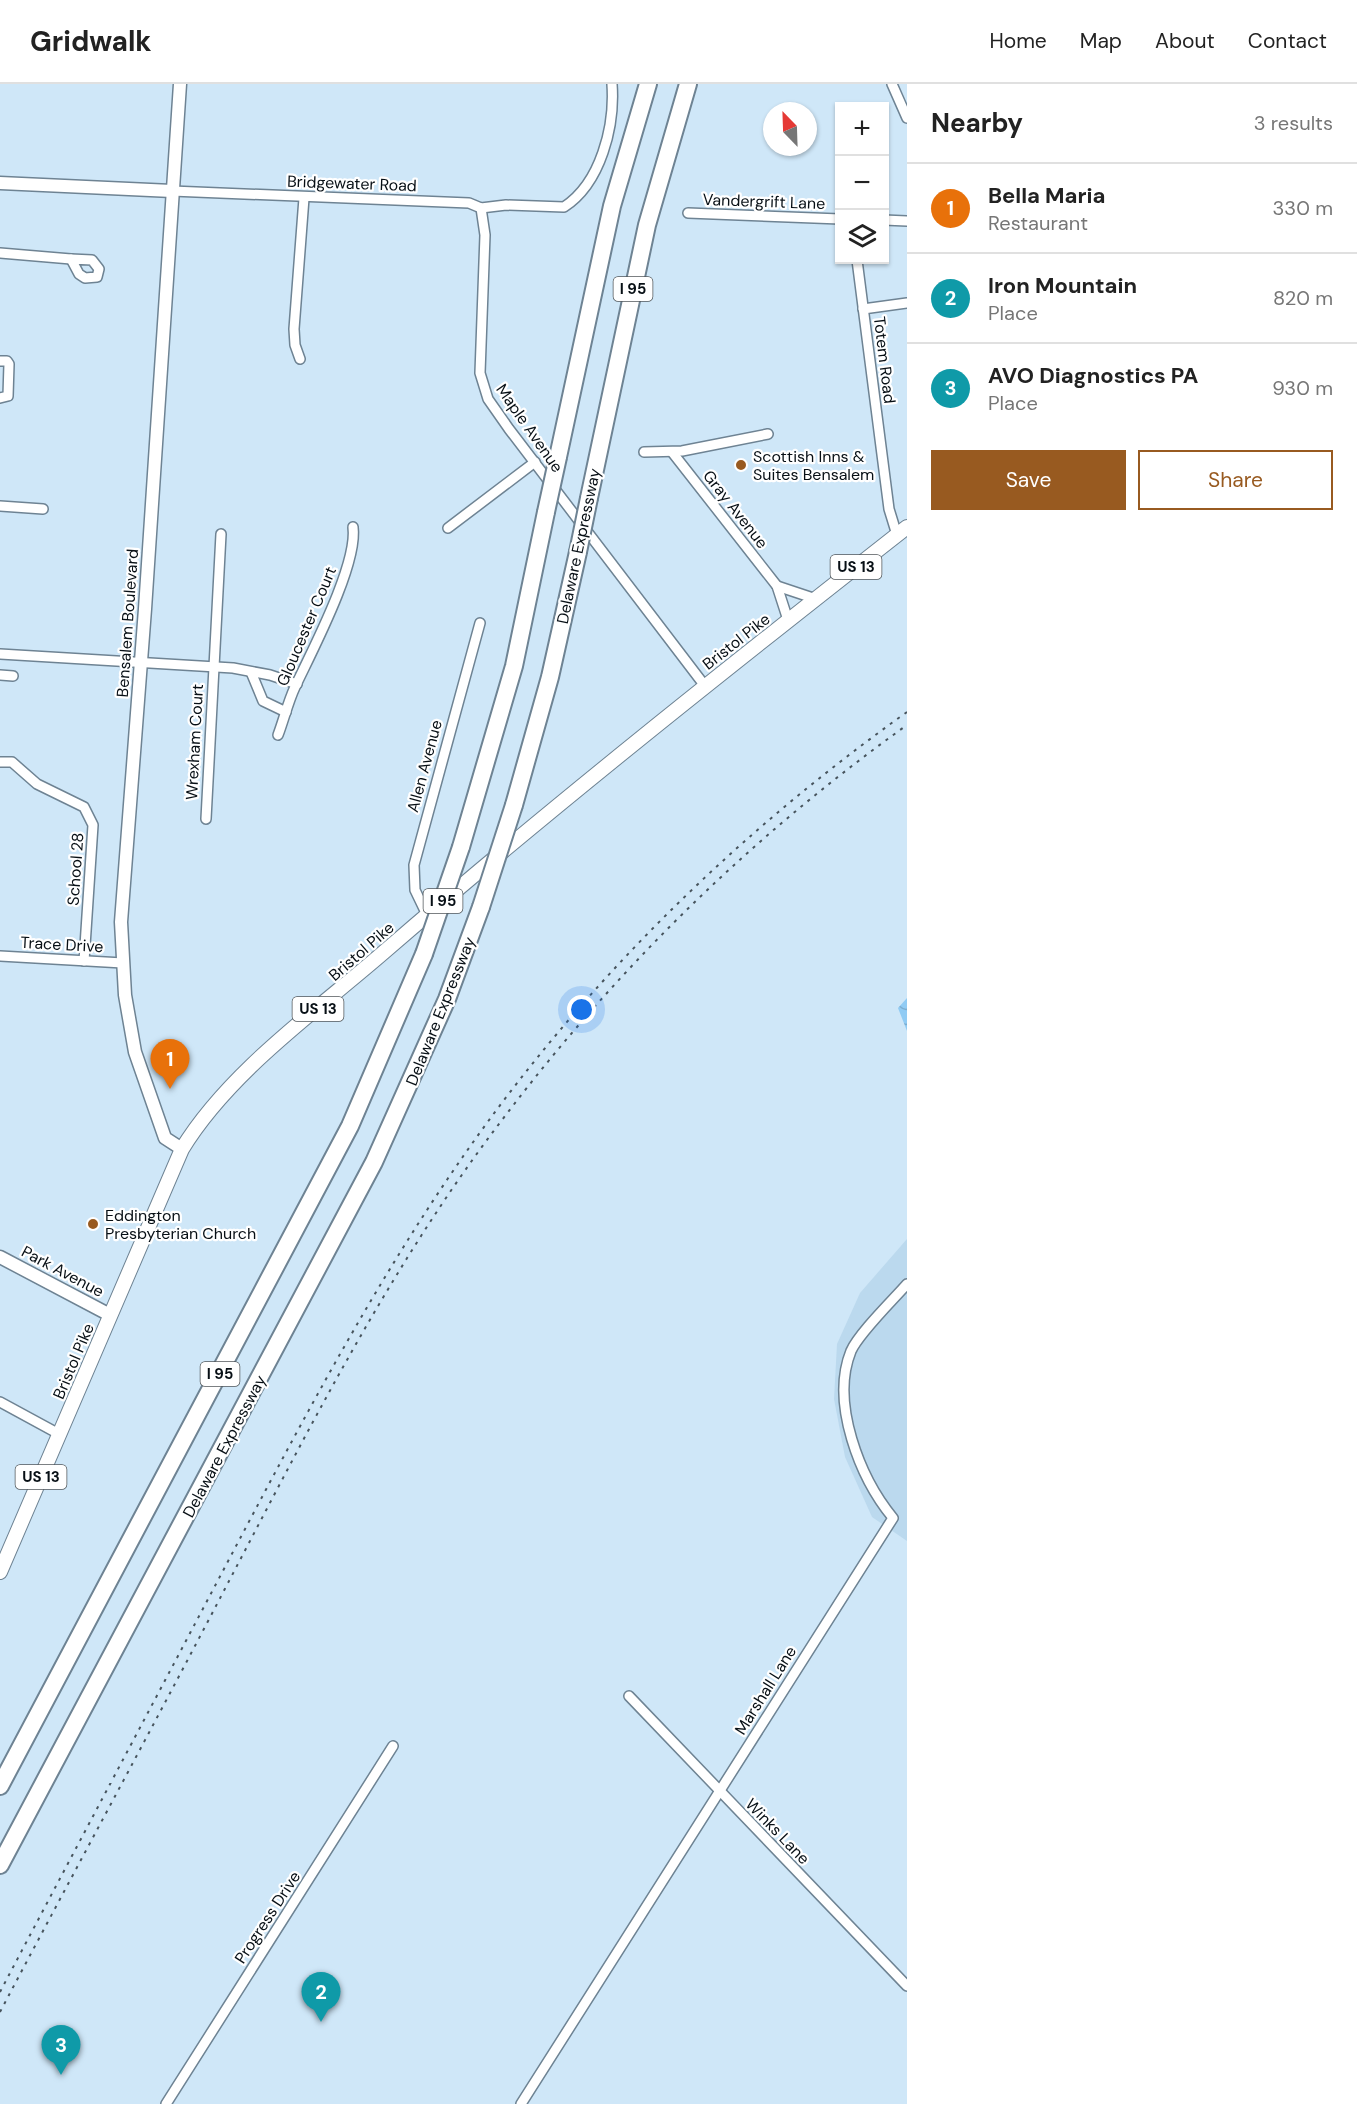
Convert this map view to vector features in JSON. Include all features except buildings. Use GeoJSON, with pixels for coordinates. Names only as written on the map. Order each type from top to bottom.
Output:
{"type":"FeatureCollection","features":[{"type":"Feature","properties":{"kind":"highway","name":"I 95"},"geometry":{"type":"LineString","coordinates":[[0,1786],[345,1136],[369,1087],[424,954],[461,847],[514,666],[612,206],[648,84]]}},
{"type":"Feature","properties":{"kind":"highway","name":"Delaware Expressway"},"geometry":{"type":"LineString","coordinates":[[0,1865],[369,1171],[426,1050],[481,907],[514,804],[550,677],[647,225],[688,84]]}},
{"type":"Feature","properties":{"kind":"main road","name":"Bensalem Boulevard"},"geometry":{"type":"LineString","coordinates":[[180,84],[122,905],[123,963],[131,1033],[146,1088],[165,1138],[182,1149]]}},
{"type":"Feature","properties":{"kind":"main road","name":"Bridgewater Road"},"geometry":{"type":"LineString","coordinates":[[0,183],[172,191]]}},
{"type":"Feature","properties":{"kind":"main road","name":"Bristol Pike"},"geometry":{"type":"LineString","coordinates":[[0,1572],[182,1149],[205,1115],[231,1085],[427,915],[705,686],[904,533]]}},
{"type":"Feature","properties":{"kind":"main road","name":"Park Avenue"},"geometry":{"type":"LineString","coordinates":[[0,1257],[110,1315]]}},
{"type":"Feature","properties":{"kind":"street","name":"Bridgewater Road"},"geometry":{"type":"LineString","coordinates":[[172,191],[470,203],[481,208],[506,205],[560,208],[571,202],[596,168],[603,152],[612,105],[612,84]]}},
{"type":"Feature","properties":{"kind":"street"},"geometry":{"type":"LineString","coordinates":[[892,84],[907,118]]}},
{"type":"Feature","properties":{"kind":"street"},"geometry":{"type":"LineString","coordinates":[[300,359],[295,345],[294,329],[304,198]]}},
{"type":"Feature","properties":{"kind":"street","name":"Maple Avenue"},"geometry":{"type":"LineString","coordinates":[[481,208],[485,235],[479,361],[482,387],[496,411],[705,686]]}},
{"type":"Feature","properties":{"kind":"street","name":"Vandergrift Lane"},"geometry":{"type":"LineString","coordinates":[[688,213],[835,219]]}},
{"type":"Feature","properties":{"kind":"street"},"geometry":{"type":"LineString","coordinates":[[889,220],[907,221]]}},
{"type":"Feature","properties":{"kind":"street"},"geometry":{"type":"LineString","coordinates":[[0,254],[71,259]]}},
{"type":"Feature","properties":{"kind":"street","name":"Totem Road"},"geometry":{"type":"LineString","coordinates":[[857,264],[889,509],[904,533]]}},
{"type":"Feature","properties":{"kind":"street"},"geometry":{"type":"LineString","coordinates":[[863,309],[907,303]]}},
{"type":"Feature","properties":{"kind":"street"},"geometry":{"type":"LineString","coordinates":[[0,361],[7,361],[9,364],[8,396],[0,398]]}},
{"type":"Feature","properties":{"kind":"street"},"geometry":{"type":"LineString","coordinates":[[644,452],[672,452],[768,434]]}},
{"type":"Feature","properties":{"kind":"street","name":"Gray Avenue"},"geometry":{"type":"LineString","coordinates":[[672,452],[777,586],[788,620]]}},
{"type":"Feature","properties":{"kind":"street"},"geometry":{"type":"LineString","coordinates":[[448,528],[535,462]]}},
{"type":"Feature","properties":{"kind":"street"},"geometry":{"type":"LineString","coordinates":[[0,506],[43,509]]}},
{"type":"Feature","properties":{"kind":"street","name":"Gloucester Court"},"geometry":{"type":"LineString","coordinates":[[278,735],[348,564],[354,537],[353,527]]}},
{"type":"Feature","properties":{"kind":"street","name":"Wrexham Court"},"geometry":{"type":"LineString","coordinates":[[206,819],[221,534]]}},
{"type":"Feature","properties":{"kind":"street"},"geometry":{"type":"LineString","coordinates":[[777,586],[816,599]]}},
{"type":"Feature","properties":{"kind":"street","name":"Allen Avenue"},"geometry":{"type":"LineString","coordinates":[[427,915],[413,883],[414,865],[480,623]]}},
{"type":"Feature","properties":{"kind":"street"},"geometry":{"type":"LineString","coordinates":[[0,654],[213,667],[251,672],[297,684]]}},
{"type":"Feature","properties":{"kind":"street"},"geometry":{"type":"LineString","coordinates":[[251,672],[263,701],[286,712]]}},
{"type":"Feature","properties":{"kind":"street"},"geometry":{"type":"LineString","coordinates":[[0,675],[13,676]]}},
{"type":"Feature","properties":{"kind":"street","name":"School 28"},"geometry":{"type":"LineString","coordinates":[[0,762],[12,762],[37,784],[84,807],[93,825],[84,961]]}},
{"type":"Feature","properties":{"kind":"street","name":"Trace Drive"},"geometry":{"type":"LineString","coordinates":[[0,956],[123,963]]}},
{"type":"Feature","properties":{"kind":"street","name":"Marshall Lane"},"geometry":{"type":"LineString","coordinates":[[521,2104],[893,1518],[875,1494],[856,1451],[847,1418],[845,1378],[852,1350],[907,1284]]}},
{"type":"Feature","properties":{"kind":"street"},"geometry":{"type":"LineString","coordinates":[[0,1402],[59,1434]]}},
{"type":"Feature","properties":{"kind":"street","name":"Winks Lane"},"geometry":{"type":"LineString","coordinates":[[629,1696],[907,1986]]}},
{"type":"Feature","properties":{"kind":"street","name":"Progress Drive"},"geometry":{"type":"LineString","coordinates":[[166,2104],[393,1746]]}},
{"type":"Feature","properties":{"kind":"shaded area"},"geometry":{"type":"Polygon","coordinates":[[[907,1239],[907,1541],[872,1517],[845,1457],[834,1399],[837,1344],[860,1293],[907,1239]]]}},
{"type":"Feature","properties":{"kind":"water"},"geometry":{"type":"Polygon","coordinates":[[[907,998],[907,1031],[898,1008],[907,998]]]}},
{"type":"Feature","properties":{"kind":"railway"},"geometry":{"type":"LineString","coordinates":[[0,1992],[327,1377],[392,1265],[463,1156],[545,1048],[639,942],[741,844],[850,754],[907,712]]}},
{"type":"Feature","properties":{"kind":"railway"},"geometry":{"type":"LineString","coordinates":[[0,2012],[323,1403],[390,1287],[462,1174],[546,1064],[640,957],[690,907],[794,812],[907,725]]}},
{"type":"Feature","properties":{"kind":"place","name":"Scottish Inns & Suites Bensalem"},"geometry":{"type":"Point","coordinates":[741,465]}},
{"type":"Feature","properties":{"kind":"place","name":"Bella Maria"},"geometry":{"type":"Point","coordinates":[170,1089]}},
{"type":"Feature","properties":{"kind":"place","name":"Eddington Presbyterian Church"},"geometry":{"type":"Point","coordinates":[93,1224]}},
{"type":"Feature","properties":{"kind":"place","name":"Iron Mountain"},"geometry":{"type":"Point","coordinates":[321,2022]}},
{"type":"Feature","properties":{"kind":"place","name":"AVO Diagnostics PA"},"geometry":{"type":"Point","coordinates":[61,2075]}}]}
